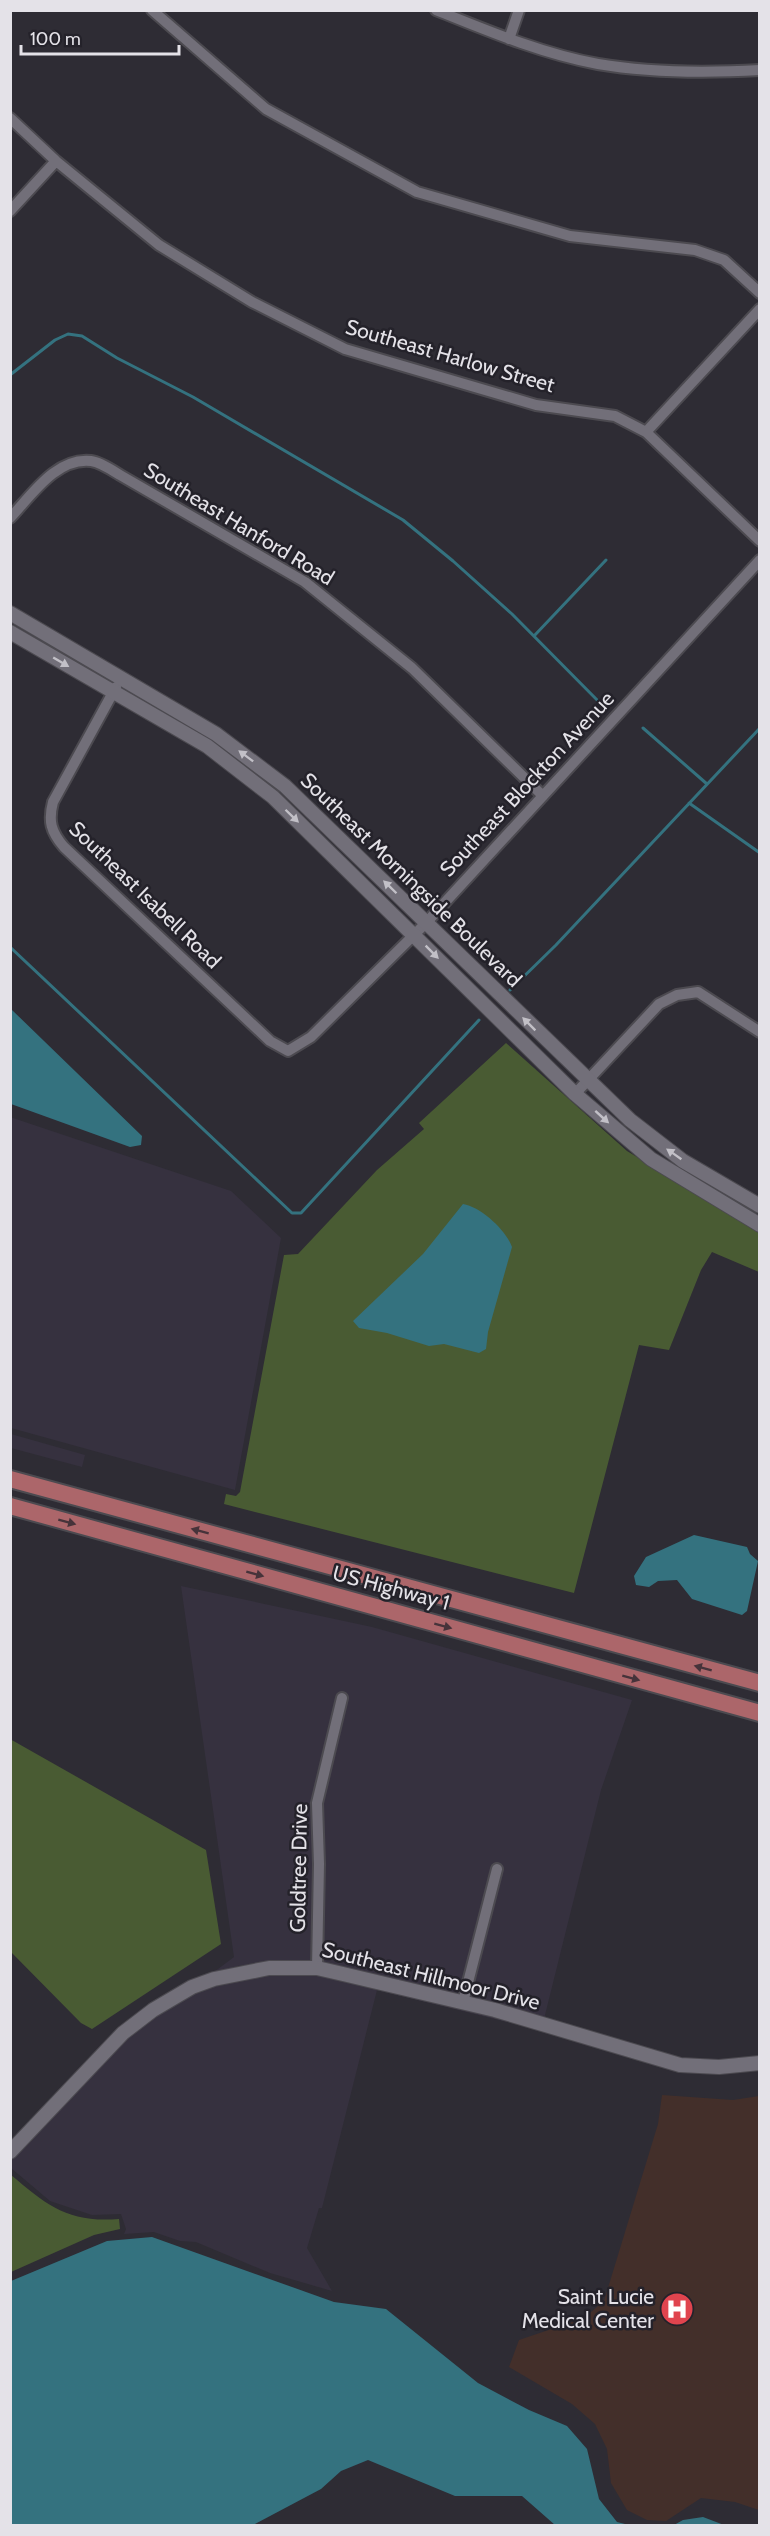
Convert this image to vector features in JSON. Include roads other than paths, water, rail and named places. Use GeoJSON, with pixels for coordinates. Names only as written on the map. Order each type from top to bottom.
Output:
{"type":"FeatureCollection","features":[{"type":"Feature","properties":{"kind":"main road","name":"US Highway 1"},"geometry":{"type":"LineString","coordinates":[[10,1479],[759,1683]]}},
{"type":"Feature","properties":{"kind":"main road","name":"US Highway 1"},"geometry":{"type":"LineString","coordinates":[[10,1506],[759,1713]]}},
{"type":"Feature","properties":{"kind":"main road"},"geometry":{"type":"LineString","coordinates":[[363,1604],[387,1597],[397,1585]]}},
{"type":"Feature","properties":{"kind":"main road"},"geometry":{"type":"LineString","coordinates":[[393,1612],[407,1601],[438,1596]]}},
{"type":"Feature","properties":{"kind":"street"},"geometry":{"type":"LineString","coordinates":[[152,10],[266,109],[417,192],[570,236],[694,250],[724,260],[759,293]]}},
{"type":"Feature","properties":{"kind":"street"},"geometry":{"type":"LineString","coordinates":[[436,10],[509,39],[598,64],[700,73],[759,70]]}},
{"type":"Feature","properties":{"kind":"street"},"geometry":{"type":"LineString","coordinates":[[509,39],[519,10]]}},
{"type":"Feature","properties":{"kind":"street","name":"Southeast Harlow Street"},"geometry":{"type":"LineString","coordinates":[[10,118],[56,161],[159,245],[252,302],[345,349],[536,405],[615,416],[646,432],[759,541]]}},
{"type":"Feature","properties":{"kind":"street"},"geometry":{"type":"LineString","coordinates":[[10,211],[56,161]]}},
{"type":"Feature","properties":{"kind":"street"},"geometry":{"type":"LineString","coordinates":[[646,432],[759,309]]}},
{"type":"Feature","properties":{"kind":"street","name":"Southeast Hanford Road"},"geometry":{"type":"LineString","coordinates":[[10,518],[46,479],[69,462],[92,461],[120,475],[306,582],[412,668],[543,796]]}},
{"type":"Feature","properties":{"kind":"street","name":"Southeast Blockton Avenue"},"geometry":{"type":"LineString","coordinates":[[288,1051],[311,1037],[426,922],[759,560]]}},
{"type":"Feature","properties":{"kind":"street","name":"Southeast Morningside Boulevard"},"geometry":{"type":"LineString","coordinates":[[10,613],[49,638],[122,677],[216,734],[285,786],[587,1081],[661,1145],[708,1177],[759,1206]]}},
{"type":"Feature","properties":{"kind":"street","name":"Southeast Morningside Boulevard"},"geometry":{"type":"LineString","coordinates":[[10,632],[207,746],[273,797],[575,1094],[651,1159],[759,1225]]}},
{"type":"Feature","properties":{"kind":"street","name":"Southeast Isabell Road"},"geometry":{"type":"LineString","coordinates":[[122,677],[53,802],[50,822],[52,832],[64,847],[270,1041],[288,1051]]}},
{"type":"Feature","properties":{"kind":"street"},"geometry":{"type":"LineString","coordinates":[[575,1094],[659,1004],[677,995],[698,992],[759,1032]]}},
{"type":"Feature","properties":{"kind":"street"},"geometry":{"type":"LineString","coordinates":[[700,1190],[708,1177]]}},
{"type":"Feature","properties":{"kind":"street","name":"Goldtree Drive"},"geometry":{"type":"LineString","coordinates":[[317,1968],[317,1803],[342,1698]]}},
{"type":"Feature","properties":{"kind":"street"},"geometry":{"type":"LineString","coordinates":[[462,2002],[497,1869]]}},
{"type":"Feature","properties":{"kind":"street","name":"Southeast Hillmoor Drive"},"geometry":{"type":"LineString","coordinates":[[10,2152],[123,2033],[171,1998],[192,1988],[241,1972],[269,1968],[317,1968],[462,2002],[680,2065],[719,2067],[759,2063]]}},
{"type":"Feature","properties":{"kind":"water"},"geometry":{"type":"Polygon","coordinates":[[[11,1009],[142,1136],[141,1145],[130,1147],[11,1104],[11,1009]]]}},
{"type":"Feature","properties":{"kind":"water"},"geometry":{"type":"Polygon","coordinates":[[[463,1204],[485,1214],[492,1220],[512,1247],[488,1332],[486,1349],[479,1353],[444,1344],[429,1346],[387,1333],[359,1328],[353,1321],[423,1254],[463,1204]]]}},
{"type":"Feature","properties":{"kind":"water"},"geometry":{"type":"Polygon","coordinates":[[[694,1535],[747,1547],[750,1554],[758,1561],[747,1611],[742,1615],[692,1599],[677,1580],[658,1581],[649,1587],[636,1585],[634,1576],[646,1557],[694,1535]]]}},
{"type":"Feature","properties":{"kind":"water"},"geometry":{"type":"Polygon","coordinates":[[[152,2237],[334,2302],[386,2309],[478,2383],[529,2410],[567,2426],[587,2449],[599,2499],[617,2522],[629,2525],[555,2525],[522,2496],[455,2496],[368,2460],[341,2471],[321,2489],[253,2525],[11,2525],[11,2281],[107,2241],[152,2237]]]}},
{"type":"Feature","properties":{"kind":"water"},"geometry":{"type":"Polygon","coordinates":[[[703,2517],[724,2525],[674,2525],[683,2520],[703,2517]]]}},
{"type":"Feature","properties":{"kind":"waterway"},"geometry":{"type":"LineString","coordinates":[[10,375],[55,340],[68,334],[82,336],[117,358],[193,397],[403,520],[512,614],[606,709]]}},
{"type":"Feature","properties":{"kind":"waterway"},"geometry":{"type":"LineString","coordinates":[[534,636],[606,560]]}},
{"type":"Feature","properties":{"kind":"waterway"},"geometry":{"type":"LineString","coordinates":[[643,728],[707,784]]}},
{"type":"Feature","properties":{"kind":"waterway"},"geometry":{"type":"LineString","coordinates":[[510,990],[556,945],[760,728]]}},
{"type":"Feature","properties":{"kind":"waterway"},"geometry":{"type":"LineString","coordinates":[[689,803],[760,853]]}},
{"type":"Feature","properties":{"kind":"waterway"},"geometry":{"type":"LineString","coordinates":[[10,947],[292,1213],[301,1213],[479,1020]]}},
{"type":"Feature","properties":{"kind":"place","name":"Saint Lucie Medical Center"},"geometry":{"type":"Point","coordinates":[677,2309]}}]}
